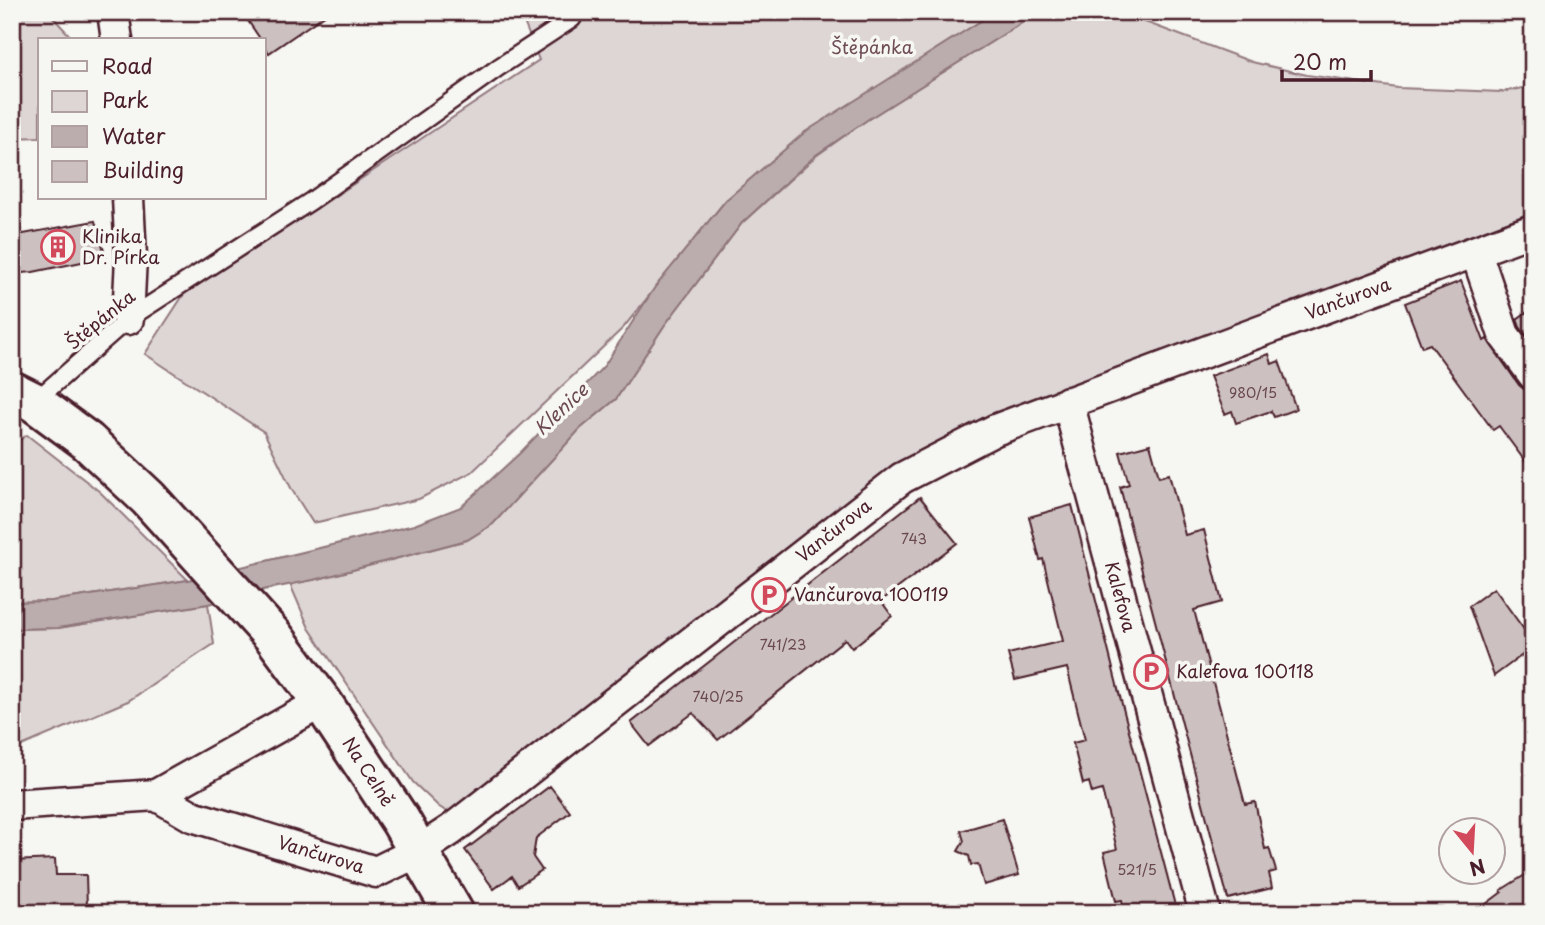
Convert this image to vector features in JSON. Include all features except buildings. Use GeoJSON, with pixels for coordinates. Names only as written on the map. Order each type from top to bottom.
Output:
{"type":"FeatureCollection","features":[{"type":"Feature","properties":{"kind":"street"},"geometry":{"type":"LineString","coordinates":[[113,12],[117,38]]}},
{"type":"Feature","properties":{"kind":"street"},"geometry":{"type":"LineString","coordinates":[[128,200],[131,257],[128,319]]}},
{"type":"Feature","properties":{"kind":"street","name":"Vančurova"},"geometry":{"type":"LineString","coordinates":[[156,795],[192,816],[376,872],[419,851],[451,830],[902,478],[995,430],[1533,230]]}},
{"type":"Feature","properties":{"kind":"street"},"geometry":{"type":"LineString","coordinates":[[1476,252],[1504,335],[1533,374]]}},
{"type":"Feature","properties":{"kind":"street","name":"Na Celně"},"geometry":{"type":"LineString","coordinates":[[23,396],[87,441],[148,498],[274,637],[322,702],[419,851],[454,913]]}},
{"type":"Feature","properties":{"kind":"street","name":"Kalefova"},"geometry":{"type":"LineString","coordinates":[[1068,402],[1205,913]]}},
{"type":"Feature","properties":{"kind":"street"},"geometry":{"type":"LineString","coordinates":[[12,804],[156,795],[322,702]]}},
{"type":"Feature","properties":{"kind":"lane","name":"Štěpánka"},"geometry":{"type":"LineString","coordinates":[[23,396],[128,319],[311,201],[499,67],[572,19],[576,12]]}},
{"type":"Feature","properties":{"kind":"green space"},"geometry":{"type":"Polygon","coordinates":[[[12,12],[48,12],[72,38],[38,38],[38,137],[12,138],[12,12]]]}},
{"type":"Feature","properties":{"kind":"green space"},"geometry":{"type":"Polygon","coordinates":[[[520,12],[995,12],[932,52],[726,200],[624,327],[472,472],[419,499],[313,523],[292,490],[264,432],[145,354],[184,294],[539,60],[520,12]]]}},
{"type":"Feature","properties":{"kind":"green space"},"geometry":{"type":"Polygon","coordinates":[[[1039,12],[1170,12],[1143,18],[1129,16],[1252,62],[1307,75],[1398,88],[1502,92],[1533,86],[1533,212],[1000,415],[450,814],[438,806],[413,782],[309,628],[290,584],[467,540],[493,524],[580,429],[616,399],[664,326],[742,223],[816,156],[867,120],[1039,12]]]}},
{"type":"Feature","properties":{"kind":"green space"},"geometry":{"type":"Polygon","coordinates":[[[27,435],[100,492],[188,580],[52,601],[12,602],[12,445],[27,435]]]}},
{"type":"Feature","properties":{"kind":"green space"},"geometry":{"type":"Polygon","coordinates":[[[208,604],[214,644],[128,701],[12,750],[12,629],[58,628],[208,604]]]}},
{"type":"Feature","properties":{"kind":"water"},"geometry":{"type":"Polygon","coordinates":[[[995,12],[1039,12],[816,155],[742,223],[664,326],[616,399],[580,429],[493,524],[467,540],[318,579],[208,604],[58,628],[12,629],[12,602],[52,601],[188,580],[414,525],[461,507],[520,453],[604,366],[655,287],[726,200],[805,132],[995,12]]]}},
{"type":"Feature","properties":{"kind":"place","name":"Klinika Dr. Pírka"},"geometry":{"type":"Point","coordinates":[58,247]}},
{"type":"Feature","properties":{"kind":"place","name":"Vančurova 100119"},"geometry":{"type":"Point","coordinates":[769,595]}},
{"type":"Feature","properties":{"kind":"place","name":"Kalefova 100118"},"geometry":{"type":"Point","coordinates":[1151,672]}},
{"type":"Feature","properties":{"kind":"water label","name":"Klenice"},"geometry":{"type":"Point","coordinates":[561,409]}}]}
